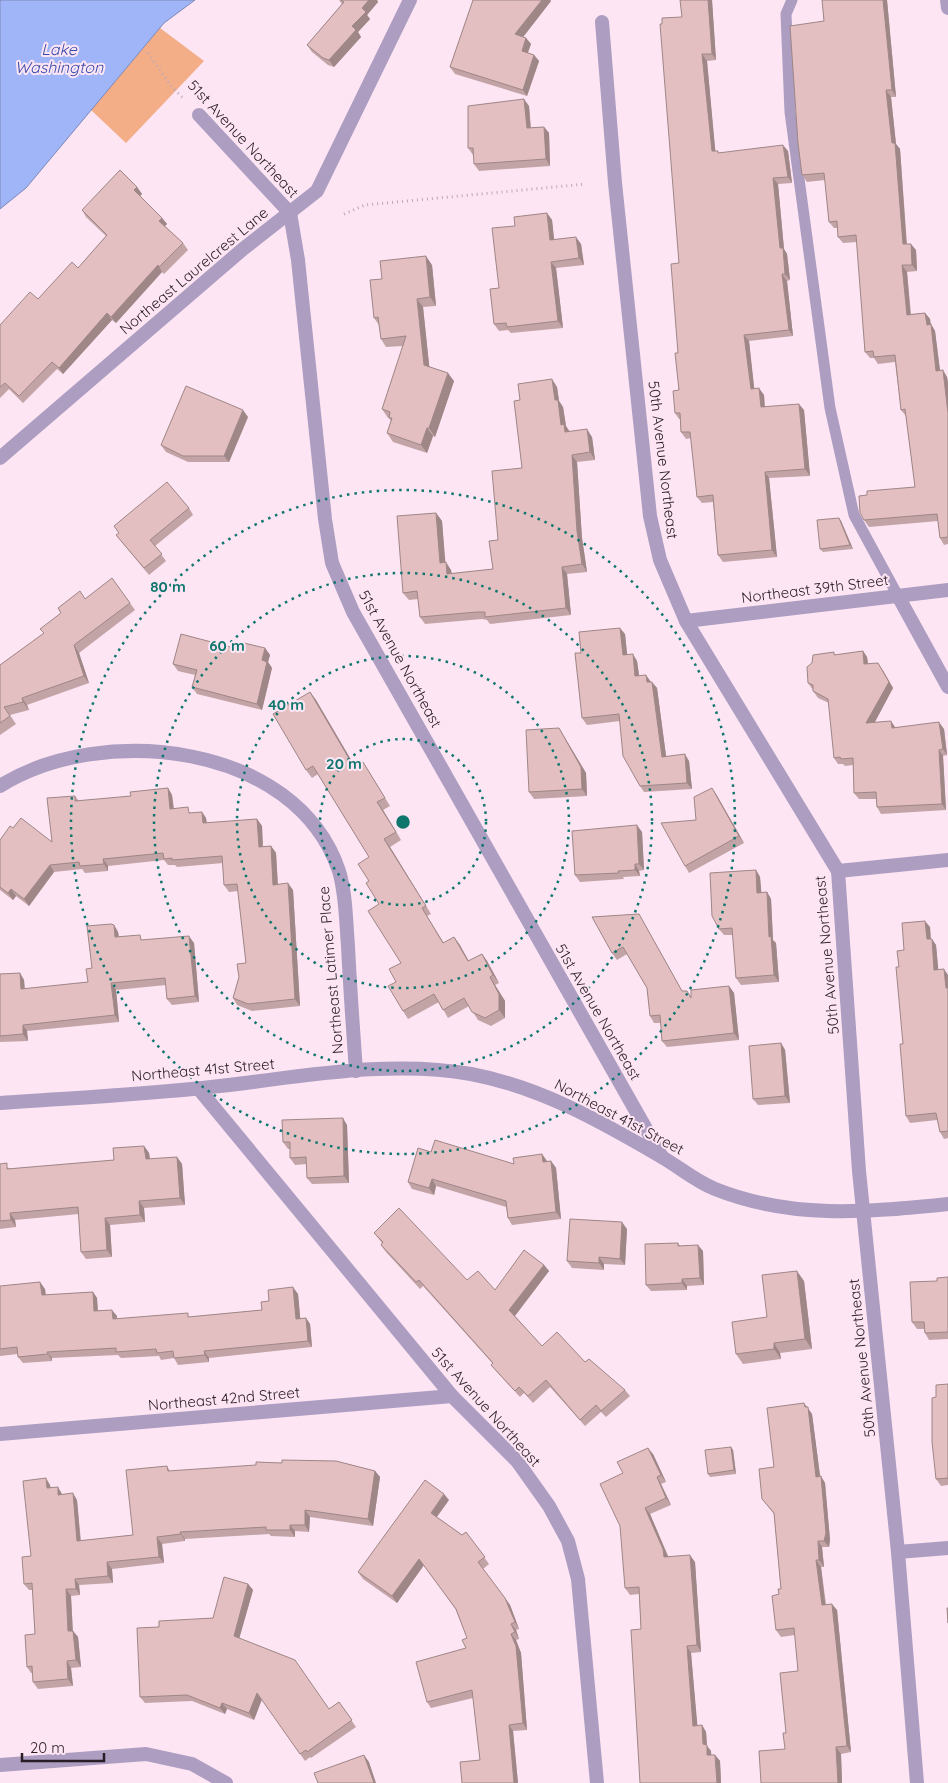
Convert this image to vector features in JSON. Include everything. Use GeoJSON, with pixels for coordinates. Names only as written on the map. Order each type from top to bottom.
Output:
{"type":"FeatureCollection","features":[{"type":"Feature","properties":{"kind":"street","name":"Northeast Laurelcrest Lane"},"geometry":{"type":"LineString","coordinates":[[0,458],[243,250],[317,191],[410,0]]}},
{"type":"Feature","properties":{"kind":"street"},"geometry":{"type":"LineString","coordinates":[[947,0],[948,8]]}},
{"type":"Feature","properties":{"kind":"street","name":"50th Avenue Northeast"},"geometry":{"type":"LineString","coordinates":[[602,22],[615,183],[650,516],[660,560],[686,621],[838,871],[863,1212],[898,1552],[917,1783]]}},
{"type":"Feature","properties":{"kind":"street","name":"51st Avenue Northeast"},"geometry":{"type":"LineString","coordinates":[[199,116],[290,213],[298,260],[325,519],[332,563],[353,612],[662,1157]]}},
{"type":"Feature","properties":{"kind":"street","name":"Northeast 39th Street"},"geometry":{"type":"LineString","coordinates":[[686,621],[948,590]]}},
{"type":"Feature","properties":{"kind":"street"},"geometry":{"type":"LineString","coordinates":[[898,596],[948,687]]}},
{"type":"Feature","properties":{"kind":"street","name":"Northeast Latimer Place"},"geometry":{"type":"LineString","coordinates":[[0,786],[11,779],[68,757],[92,753],[160,751],[233,769],[270,785],[286,796],[302,809],[324,838],[339,872],[346,925],[356,1071]]}},
{"type":"Feature","properties":{"kind":"street"},"geometry":{"type":"LineString","coordinates":[[838,871],[948,860]]}},
{"type":"Feature","properties":{"kind":"street","name":"Northeast 41st Street"},"geometry":{"type":"LineString","coordinates":[[0,1103],[198,1088],[356,1071],[416,1068],[469,1074],[506,1082],[541,1094],[584,1114],[662,1157],[714,1189],[765,1203],[810,1211],[863,1212],[948,1204]]}},
{"type":"Feature","properties":{"kind":"street","name":"51st Avenue Northeast"},"geometry":{"type":"LineString","coordinates":[[198,1088],[452,1396],[517,1461],[549,1506],[568,1541],[578,1579],[597,1783]]}},
{"type":"Feature","properties":{"kind":"street","name":"Northeast 42nd Street"},"geometry":{"type":"LineString","coordinates":[[0,1434],[452,1396]]}},
{"type":"Feature","properties":{"kind":"street"},"geometry":{"type":"LineString","coordinates":[[898,1552],[948,1548]]}},
{"type":"Feature","properties":{"kind":"street"},"geometry":{"type":"LineString","coordinates":[[0,1766],[146,1754],[192,1764],[226,1783]]}},
{"type":"Feature","properties":{"kind":"lane"},"geometry":{"type":"LineString","coordinates":[[792,0],[786,14],[790,112],[830,408],[854,515],[898,596]]}},
{"type":"Feature","properties":{"kind":"path","name":"51st Avenue Northeast"},"geometry":{"type":"LineString","coordinates":[[148,53],[171,86],[199,116]]}},
{"type":"Feature","properties":{"kind":"path"},"geometry":{"type":"LineString","coordinates":[[344,214],[365,204],[586,184]]}},
{"type":"Feature","properties":{"kind":"shaded area"},"geometry":{"type":"Polygon","coordinates":[[[160,28],[204,61],[126,143],[91,110],[160,28]]]}},
{"type":"Feature","properties":{"kind":"water","name":"Lake Washington"},"geometry":{"type":"Polygon","coordinates":[[[0,0],[195,0],[164,23],[26,188],[0,209],[0,0]]]}},
{"type":"Feature","properties":{"kind":"building"},"geometry":{"type":"Polygon","coordinates":[[[341,0],[369,0],[362,8],[366,12],[352,26],[356,30],[329,60],[323,58],[307,45],[344,2],[341,0]]]}},
{"type":"Feature","properties":{"kind":"building"},"geometry":{"type":"Polygon","coordinates":[[[473,0],[542,0],[515,34],[526,38],[522,51],[534,55],[523,90],[450,67],[473,0]]]}},
{"type":"Feature","properties":{"kind":"building"},"geometry":{"type":"Polygon","coordinates":[[[680,0],[708,0],[712,54],[702,54],[712,151],[718,151],[718,153],[783,145],[788,177],[773,178],[780,248],[783,248],[785,274],[782,274],[789,330],[744,335],[751,389],[759,388],[761,407],[799,404],[805,469],[765,472],[772,550],[718,555],[713,495],[697,497],[690,432],[681,432],[680,413],[675,413],[673,391],[679,390],[675,353],[678,353],[671,264],[679,263],[660,24],[662,24],[662,18],[682,17],[680,0]]]}},
{"type":"Feature","properties":{"kind":"building"},"geometry":{"type":"Polygon","coordinates":[[[822,0],[883,0],[892,90],[886,90],[892,143],[895,143],[903,244],[911,244],[912,265],[902,265],[907,315],[925,313],[927,325],[931,324],[936,371],[943,370],[948,413],[948,537],[940,538],[937,514],[864,520],[860,513],[859,496],[867,495],[867,491],[915,487],[905,409],[901,410],[895,355],[874,357],[873,351],[865,352],[856,235],[838,237],[837,221],[829,222],[824,173],[802,175],[790,26],[824,21],[822,0]]]}},
{"type":"Feature","properties":{"kind":"building"},"geometry":{"type":"Polygon","coordinates":[[[524,99],[527,128],[544,127],[546,159],[474,164],[473,148],[468,148],[468,106],[524,99]]]}},
{"type":"Feature","properties":{"kind":"building"},"geometry":{"type":"Polygon","coordinates":[[[120,170],[137,187],[134,190],[162,218],[159,221],[183,243],[159,267],[158,265],[111,317],[107,313],[59,368],[52,362],[19,396],[5,383],[0,387],[0,325],[30,292],[38,299],[72,262],[78,268],[107,235],[82,210],[120,170]]]}},
{"type":"Feature","properties":{"kind":"building"},"geometry":{"type":"Polygon","coordinates":[[[547,213],[550,240],[576,237],[579,258],[551,262],[558,321],[507,327],[506,323],[494,324],[490,289],[499,288],[492,228],[515,226],[514,217],[547,213]]]}},
{"type":"Feature","properties":{"kind":"building"},"geometry":{"type":"Polygon","coordinates":[[[426,256],[430,297],[417,299],[424,365],[448,373],[429,428],[427,428],[421,445],[387,433],[392,418],[389,418],[390,412],[382,409],[406,336],[381,339],[378,317],[374,318],[370,280],[382,279],[380,261],[426,256]]]}},
{"type":"Feature","properties":{"kind":"building"},"geometry":{"type":"Polygon","coordinates":[[[552,379],[555,400],[558,400],[561,425],[564,424],[565,432],[587,429],[590,452],[572,455],[577,531],[582,564],[562,567],[566,608],[485,617],[485,612],[477,612],[420,617],[417,591],[403,593],[397,516],[436,513],[440,563],[446,562],[447,574],[493,569],[489,541],[498,540],[492,471],[522,468],[514,401],[520,400],[518,384],[552,379]]]}},
{"type":"Feature","properties":{"kind":"building"},"geometry":{"type":"Polygon","coordinates":[[[186,386],[243,410],[224,456],[183,456],[161,445],[186,386]]]}},
{"type":"Feature","properties":{"kind":"building"},"geometry":{"type":"Polygon","coordinates":[[[167,482],[189,508],[150,540],[162,554],[144,568],[116,535],[119,533],[114,526],[167,482]]]}},
{"type":"Feature","properties":{"kind":"building"},"geometry":{"type":"Polygon","coordinates":[[[839,518],[850,545],[820,549],[817,520],[839,518]]]}},
{"type":"Feature","properties":{"kind":"building"},"geometry":{"type":"Polygon","coordinates":[[[112,578],[130,603],[74,645],[84,676],[22,698],[23,702],[4,707],[10,716],[0,723],[0,665],[44,633],[40,629],[61,613],[58,608],[80,591],[85,599],[112,578]]]}},
{"type":"Feature","properties":{"kind":"building"},"geometry":{"type":"Polygon","coordinates":[[[620,628],[623,655],[633,654],[635,676],[646,675],[647,682],[652,682],[662,757],[685,754],[687,783],[640,786],[623,756],[619,714],[582,718],[575,653],[581,653],[579,632],[620,628]]]}},
{"type":"Feature","properties":{"kind":"building"},"geometry":{"type":"Polygon","coordinates":[[[181,634],[242,650],[244,643],[265,648],[262,660],[267,662],[257,704],[192,687],[197,670],[173,664],[181,634]]]}},
{"type":"Feature","properties":{"kind":"building"},"geometry":{"type":"Polygon","coordinates":[[[863,651],[864,664],[878,663],[889,682],[866,723],[891,721],[892,728],[939,722],[943,749],[939,750],[942,804],[877,807],[876,792],[854,793],[853,758],[834,758],[828,699],[813,691],[813,685],[808,683],[807,667],[812,663],[813,655],[834,652],[834,655],[863,651]]]}},
{"type":"Feature","properties":{"kind":"building"},"geometry":{"type":"Polygon","coordinates":[[[310,692],[354,767],[363,762],[385,798],[377,802],[396,832],[384,839],[426,906],[422,908],[443,943],[454,937],[468,961],[482,954],[493,975],[490,977],[499,994],[499,1010],[485,1018],[472,1012],[464,998],[443,1010],[434,994],[403,1011],[388,986],[396,982],[389,969],[401,963],[368,911],[379,904],[366,883],[369,881],[358,864],[369,857],[313,766],[306,770],[273,714],[310,692]]]}},
{"type":"Feature","properties":{"kind":"building"},"geometry":{"type":"Polygon","coordinates":[[[559,728],[581,767],[582,789],[529,792],[526,730],[559,728]]]}},
{"type":"Feature","properties":{"kind":"building"},"geometry":{"type":"Polygon","coordinates":[[[168,788],[170,809],[188,807],[189,813],[202,812],[203,823],[257,819],[259,847],[271,846],[273,885],[288,883],[295,999],[248,1004],[233,998],[239,977],[237,964],[246,963],[237,884],[224,885],[222,856],[172,860],[172,858],[164,859],[163,853],[103,859],[104,864],[80,866],[79,862],[50,865],[24,899],[11,889],[8,893],[0,887],[0,840],[10,826],[13,828],[21,818],[52,842],[47,798],[75,796],[75,801],[131,796],[130,792],[168,788]]]}},
{"type":"Feature","properties":{"kind":"building"},"geometry":{"type":"Polygon","coordinates":[[[712,788],[739,836],[685,866],[661,823],[696,820],[694,797],[712,788]]]}},
{"type":"Feature","properties":{"kind":"building"},"geometry":{"type":"Polygon","coordinates":[[[637,825],[639,864],[635,864],[635,870],[618,871],[619,873],[575,875],[572,831],[637,825]]]}},
{"type":"Feature","properties":{"kind":"building"},"geometry":{"type":"Polygon","coordinates":[[[756,870],[757,893],[767,892],[769,937],[771,936],[774,975],[736,978],[732,928],[719,929],[712,916],[710,873],[756,870]]]}},
{"type":"Feature","properties":{"kind":"building"},"geometry":{"type":"Polygon","coordinates":[[[639,914],[682,991],[687,991],[691,998],[691,990],[729,986],[734,1033],[662,1041],[660,1015],[650,1016],[647,988],[623,947],[612,953],[592,917],[639,914]]]}},
{"type":"Feature","properties":{"kind":"building"},"geometry":{"type":"Polygon","coordinates":[[[925,921],[927,939],[932,939],[934,970],[944,969],[946,988],[948,988],[948,1131],[940,1132],[936,1113],[906,1116],[900,1044],[903,1044],[896,967],[899,967],[897,951],[904,950],[902,923],[925,921]]]}},
{"type":"Feature","properties":{"kind":"building"},"geometry":{"type":"Polygon","coordinates":[[[114,925],[115,937],[140,935],[141,940],[189,936],[195,996],[167,999],[165,978],[111,983],[115,1015],[23,1025],[23,1034],[0,1036],[0,974],[20,973],[21,989],[88,982],[86,969],[92,968],[87,926],[114,925]]]}},
{"type":"Feature","properties":{"kind":"building"},"geometry":{"type":"Polygon","coordinates":[[[781,1043],[785,1096],[753,1099],[749,1046],[781,1043]]]}},
{"type":"Feature","properties":{"kind":"building"},"geometry":{"type":"Polygon","coordinates":[[[343,1118],[344,1176],[307,1178],[306,1157],[290,1158],[290,1142],[283,1142],[282,1120],[343,1118]]]}},
{"type":"Feature","properties":{"kind":"building"},"geometry":{"type":"Polygon","coordinates":[[[435,1140],[514,1164],[513,1158],[542,1154],[543,1162],[551,1161],[556,1212],[508,1218],[506,1201],[432,1179],[429,1188],[408,1182],[418,1148],[431,1152],[435,1140]]]}},
{"type":"Feature","properties":{"kind":"building"},"geometry":{"type":"Polygon","coordinates":[[[144,1146],[146,1159],[177,1157],[180,1198],[139,1201],[140,1215],[105,1218],[107,1250],[81,1252],[78,1207],[10,1213],[11,1220],[0,1221],[0,1164],[7,1163],[7,1169],[114,1160],[113,1148],[144,1146]]]}},
{"type":"Feature","properties":{"kind":"building"},"geometry":{"type":"Polygon","coordinates":[[[399,1208],[467,1280],[478,1271],[495,1290],[524,1250],[544,1265],[509,1310],[542,1346],[557,1332],[585,1362],[589,1359],[625,1390],[601,1411],[596,1405],[580,1420],[546,1380],[528,1396],[519,1387],[515,1391],[491,1365],[493,1363],[419,1280],[416,1282],[381,1245],[383,1242],[374,1233],[399,1208]]]}},
{"type":"Feature","properties":{"kind":"building"},"geometry":{"type":"Polygon","coordinates":[[[570,1219],[622,1222],[620,1259],[599,1257],[599,1263],[567,1261],[570,1219]]]}},
{"type":"Feature","properties":{"kind":"building"},"geometry":{"type":"Polygon","coordinates":[[[678,1243],[678,1246],[698,1245],[700,1278],[682,1279],[682,1283],[646,1285],[645,1244],[678,1243]]]}},
{"type":"Feature","properties":{"kind":"building"},"geometry":{"type":"Polygon","coordinates":[[[797,1271],[805,1339],[774,1343],[774,1349],[736,1354],[732,1322],[767,1317],[762,1275],[797,1271]]]}},
{"type":"Feature","properties":{"kind":"building"},"geometry":{"type":"Polygon","coordinates":[[[948,1277],[948,1332],[925,1333],[924,1322],[912,1322],[910,1282],[937,1281],[937,1278],[948,1277]]]}},
{"type":"Feature","properties":{"kind":"building"},"geometry":{"type":"Polygon","coordinates":[[[40,1282],[42,1295],[93,1292],[94,1311],[112,1310],[113,1319],[188,1313],[188,1317],[262,1310],[261,1302],[269,1301],[268,1290],[293,1287],[296,1319],[306,1318],[308,1341],[204,1351],[205,1355],[174,1358],[173,1351],[157,1353],[156,1349],[116,1352],[116,1348],[47,1352],[48,1354],[18,1357],[17,1347],[0,1349],[0,1286],[40,1282]]]}},
{"type":"Feature","properties":{"kind":"building"},"geometry":{"type":"Polygon","coordinates":[[[948,1384],[948,1478],[936,1479],[932,1442],[932,1398],[936,1397],[936,1385],[948,1384]]]}},
{"type":"Feature","properties":{"kind":"building"},"geometry":{"type":"Polygon","coordinates":[[[804,1403],[805,1407],[808,1407],[816,1477],[821,1476],[826,1533],[824,1541],[818,1541],[819,1560],[816,1560],[822,1605],[832,1604],[847,1746],[836,1747],[838,1783],[761,1783],[759,1751],[785,1749],[783,1733],[786,1733],[780,1673],[798,1671],[794,1628],[776,1630],[772,1596],[779,1594],[778,1589],[781,1589],[774,1513],[762,1499],[759,1469],[774,1467],[767,1408],[804,1403]]]}},
{"type":"Feature","properties":{"kind":"building"},"geometry":{"type":"Polygon","coordinates":[[[731,1447],[734,1470],[708,1474],[705,1450],[731,1447]]]}},
{"type":"Feature","properties":{"kind":"building"},"geometry":{"type":"Polygon","coordinates":[[[648,1448],[661,1475],[657,1477],[666,1498],[645,1508],[663,1549],[664,1557],[690,1555],[697,1645],[687,1646],[693,1726],[702,1725],[703,1744],[707,1745],[707,1755],[715,1755],[717,1783],[640,1783],[631,1630],[641,1629],[639,1587],[625,1588],[620,1526],[600,1484],[623,1473],[617,1462],[648,1448]]]}},
{"type":"Feature","properties":{"kind":"building"},"geometry":{"type":"Polygon","coordinates":[[[282,1460],[336,1461],[375,1471],[368,1519],[305,1510],[305,1525],[290,1525],[290,1530],[266,1530],[266,1527],[180,1532],[181,1534],[157,1537],[159,1557],[107,1562],[108,1576],[75,1579],[76,1589],[66,1589],[68,1631],[73,1631],[76,1660],[67,1661],[68,1679],[33,1682],[32,1666],[27,1667],[25,1635],[35,1634],[32,1583],[24,1584],[22,1557],[31,1556],[23,1481],[46,1478],[47,1488],[58,1487],[58,1495],[73,1493],[77,1541],[133,1535],[126,1470],[167,1466],[168,1471],[256,1465],[256,1462],[282,1463],[282,1460]]]}},
{"type":"Feature","properties":{"kind":"building"},"geometry":{"type":"Polygon","coordinates":[[[425,1480],[444,1494],[431,1513],[462,1535],[466,1532],[485,1557],[478,1562],[505,1598],[515,1622],[511,1624],[515,1632],[511,1634],[516,1646],[523,1723],[509,1725],[514,1783],[462,1783],[460,1762],[480,1760],[472,1690],[427,1702],[416,1662],[466,1648],[462,1640],[467,1638],[456,1609],[419,1559],[392,1596],[358,1572],[425,1480]]]}},
{"type":"Feature","properties":{"kind":"building"},"geometry":{"type":"Polygon","coordinates":[[[224,1577],[248,1584],[234,1636],[295,1660],[329,1709],[339,1702],[352,1720],[307,1752],[306,1750],[300,1754],[257,1693],[249,1713],[222,1703],[220,1708],[187,1695],[140,1697],[137,1628],[159,1627],[159,1621],[213,1618],[224,1577]]]}},
{"type":"Feature","properties":{"kind":"building"},"geometry":{"type":"Polygon","coordinates":[[[364,1755],[374,1783],[318,1783],[314,1773],[364,1755]]]}}]}
